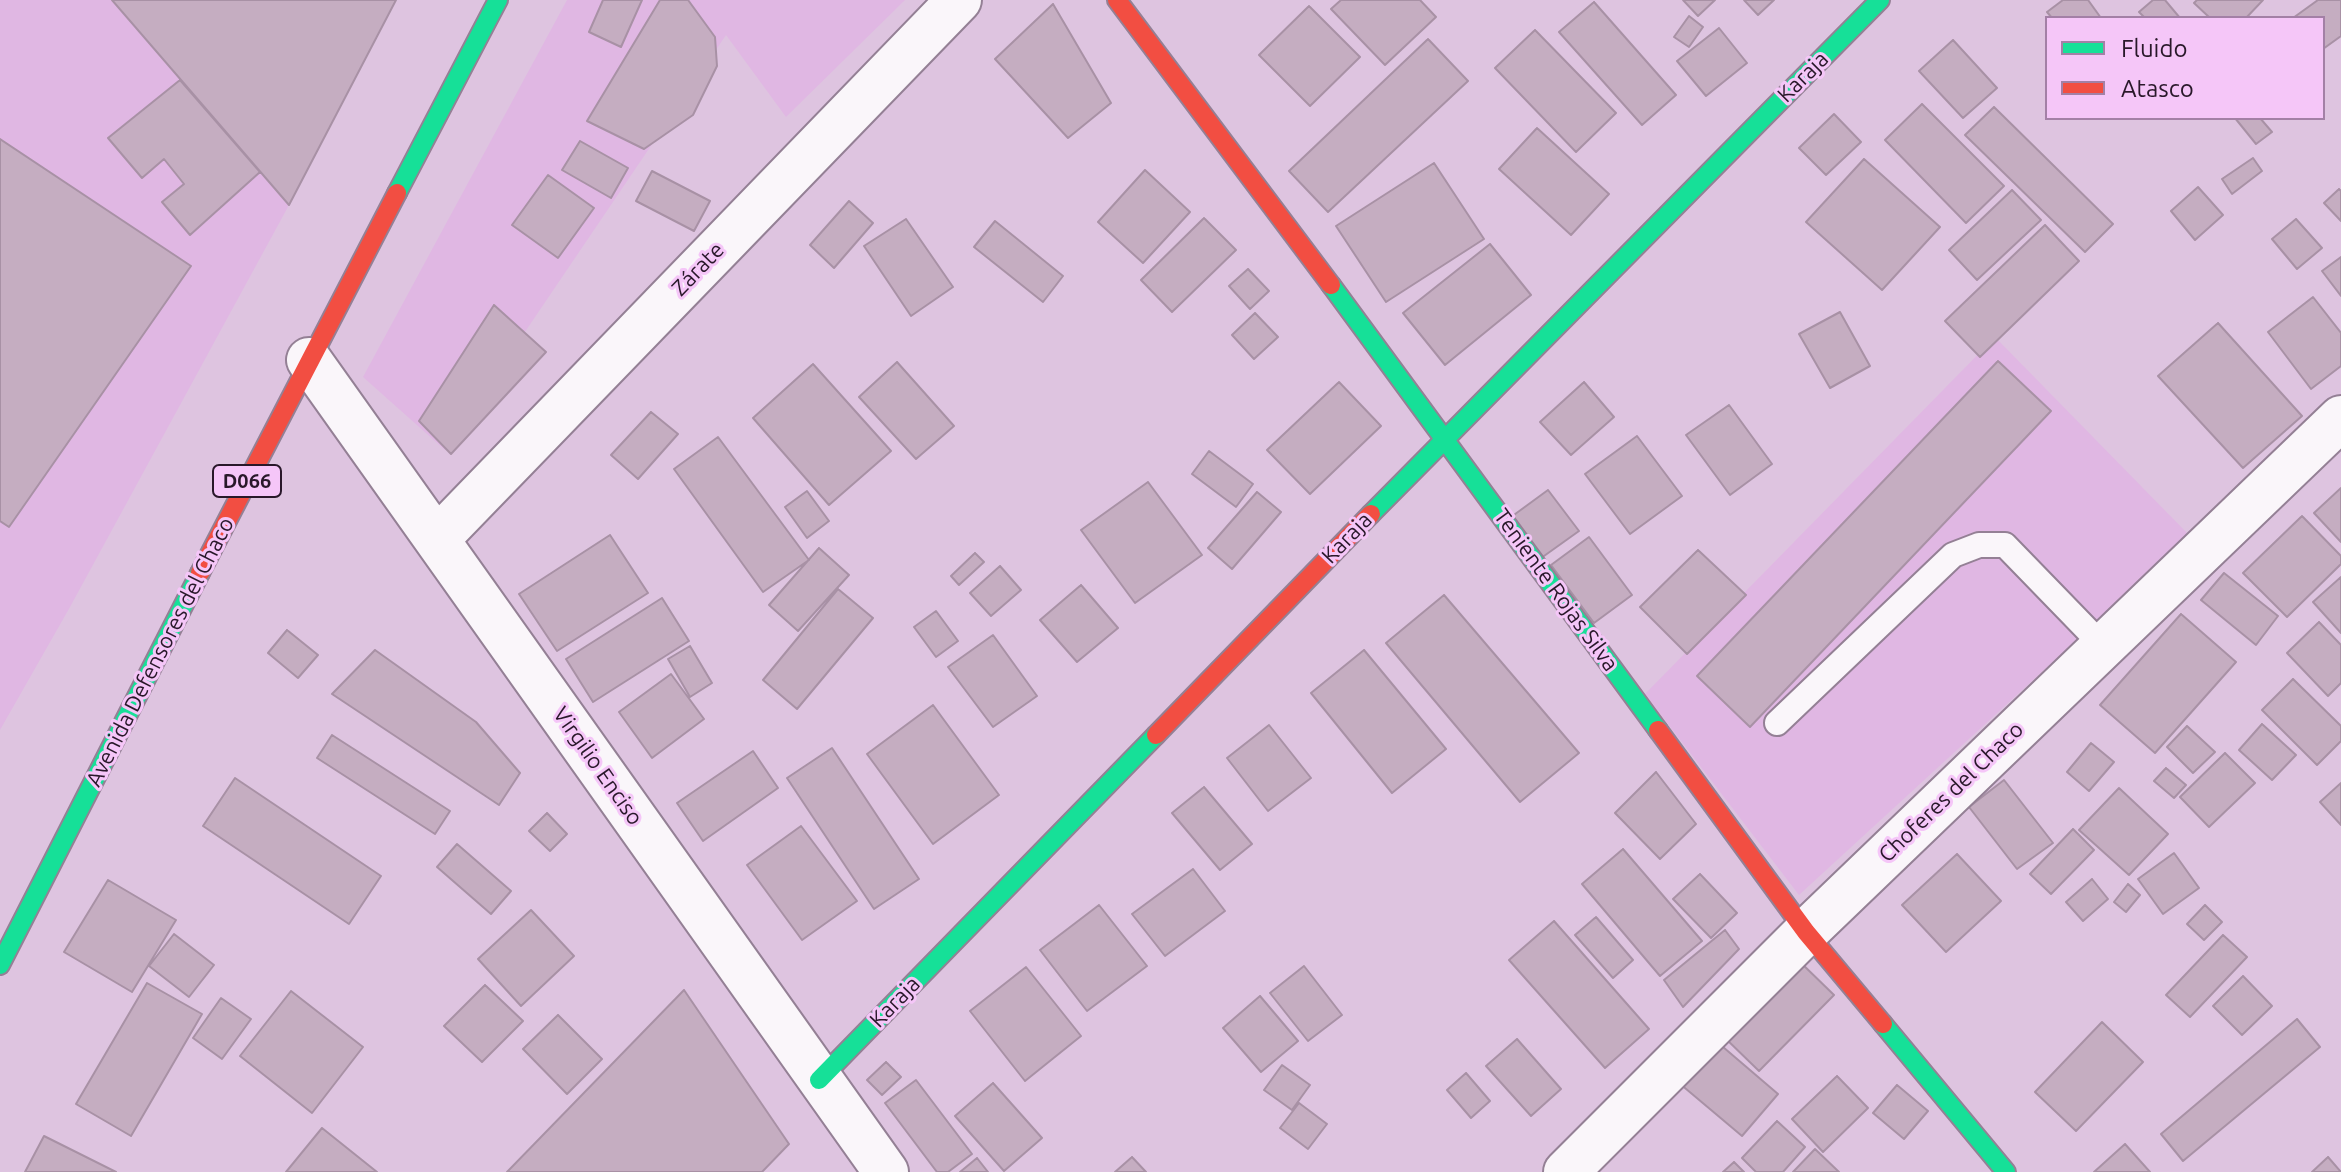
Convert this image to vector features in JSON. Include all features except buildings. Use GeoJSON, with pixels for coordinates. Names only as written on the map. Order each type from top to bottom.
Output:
{"type":"FeatureCollection","features":[{"type":"Feature","properties":{"kind":"street","name":"Avenida Defensores del Chaco"},"geometry":{"type":"LineString","coordinates":[[0,965],[309,360],[498,0]]}},
{"type":"Feature","properties":{"kind":"street","name":"Zárate"},"geometry":{"type":"LineString","coordinates":[[438,538],[959,0]]}},
{"type":"Feature","properties":{"kind":"street","name":"Teniente Rojas Silva"},"geometry":{"type":"LineString","coordinates":[[1117,0],[1445,438],[1806,932],[2006,1172]]}},
{"type":"Feature","properties":{"kind":"street","name":"Karaja"},"geometry":{"type":"LineString","coordinates":[[819,1080],[1445,438],[1880,0]]}},
{"type":"Feature","properties":{"kind":"street","name":"Virgilio Enciso"},"geometry":{"type":"LineString","coordinates":[[309,360],[886,1172]]}},
{"type":"Feature","properties":{"kind":"street","name":"Choferes del Chaco"},"geometry":{"type":"LineString","coordinates":[[1566,1172],[1806,932],[2341,418]]}},
{"type":"Feature","properties":{"kind":"lane"},"geometry":{"type":"LineString","coordinates":[[1777,723],[1953,555],[1979,545],[2005,545],[2102,645]]}},
{"type":"Feature","properties":{"kind":"shaded area"},"geometry":{"type":"Polygon","coordinates":[[[0,0],[112,0],[289,205],[0,730],[0,0]]]}},
{"type":"Feature","properties":{"kind":"shaded area"},"geometry":{"type":"Polygon","coordinates":[[[567,0],[905,0],[786,117],[726,35],[445,450],[363,377],[567,0]]]}},
{"type":"Feature","properties":{"kind":"shaded area"},"geometry":{"type":"Polygon","coordinates":[[[1995,337],[2190,536],[1799,895],[1645,694],[1995,337]]]}},
{"type":"Feature","properties":{"kind":"traffic: fast"},"geometry":{"type":"LineString","coordinates":[[397,193],[498,0]]}},
{"type":"Feature","properties":{"kind":"traffic: fast"},"geometry":{"type":"LineString","coordinates":[[1371,514],[1880,0]]}},
{"type":"Feature","properties":{"kind":"traffic: fast"},"geometry":{"type":"LineString","coordinates":[[1331,285],[1658,730]]}},
{"type":"Feature","properties":{"kind":"traffic: fast"},"geometry":{"type":"LineString","coordinates":[[0,965],[200,573]]}},
{"type":"Feature","properties":{"kind":"traffic: fast"},"geometry":{"type":"LineString","coordinates":[[819,1080],[1156,735]]}},
{"type":"Feature","properties":{"kind":"traffic: fast"},"geometry":{"type":"LineString","coordinates":[[1883,1024],[2006,1172]]}},
{"type":"Feature","properties":{"kind":"traffic: jam"},"geometry":{"type":"LineString","coordinates":[[1117,0],[1331,285]]}},
{"type":"Feature","properties":{"kind":"traffic: jam"},"geometry":{"type":"LineString","coordinates":[[200,573],[397,193]]}},
{"type":"Feature","properties":{"kind":"traffic: jam"},"geometry":{"type":"LineString","coordinates":[[1156,735],[1371,514]]}},
{"type":"Feature","properties":{"kind":"traffic: jam"},"geometry":{"type":"LineString","coordinates":[[1658,730],[1806,932],[1883,1024]]}}]}
